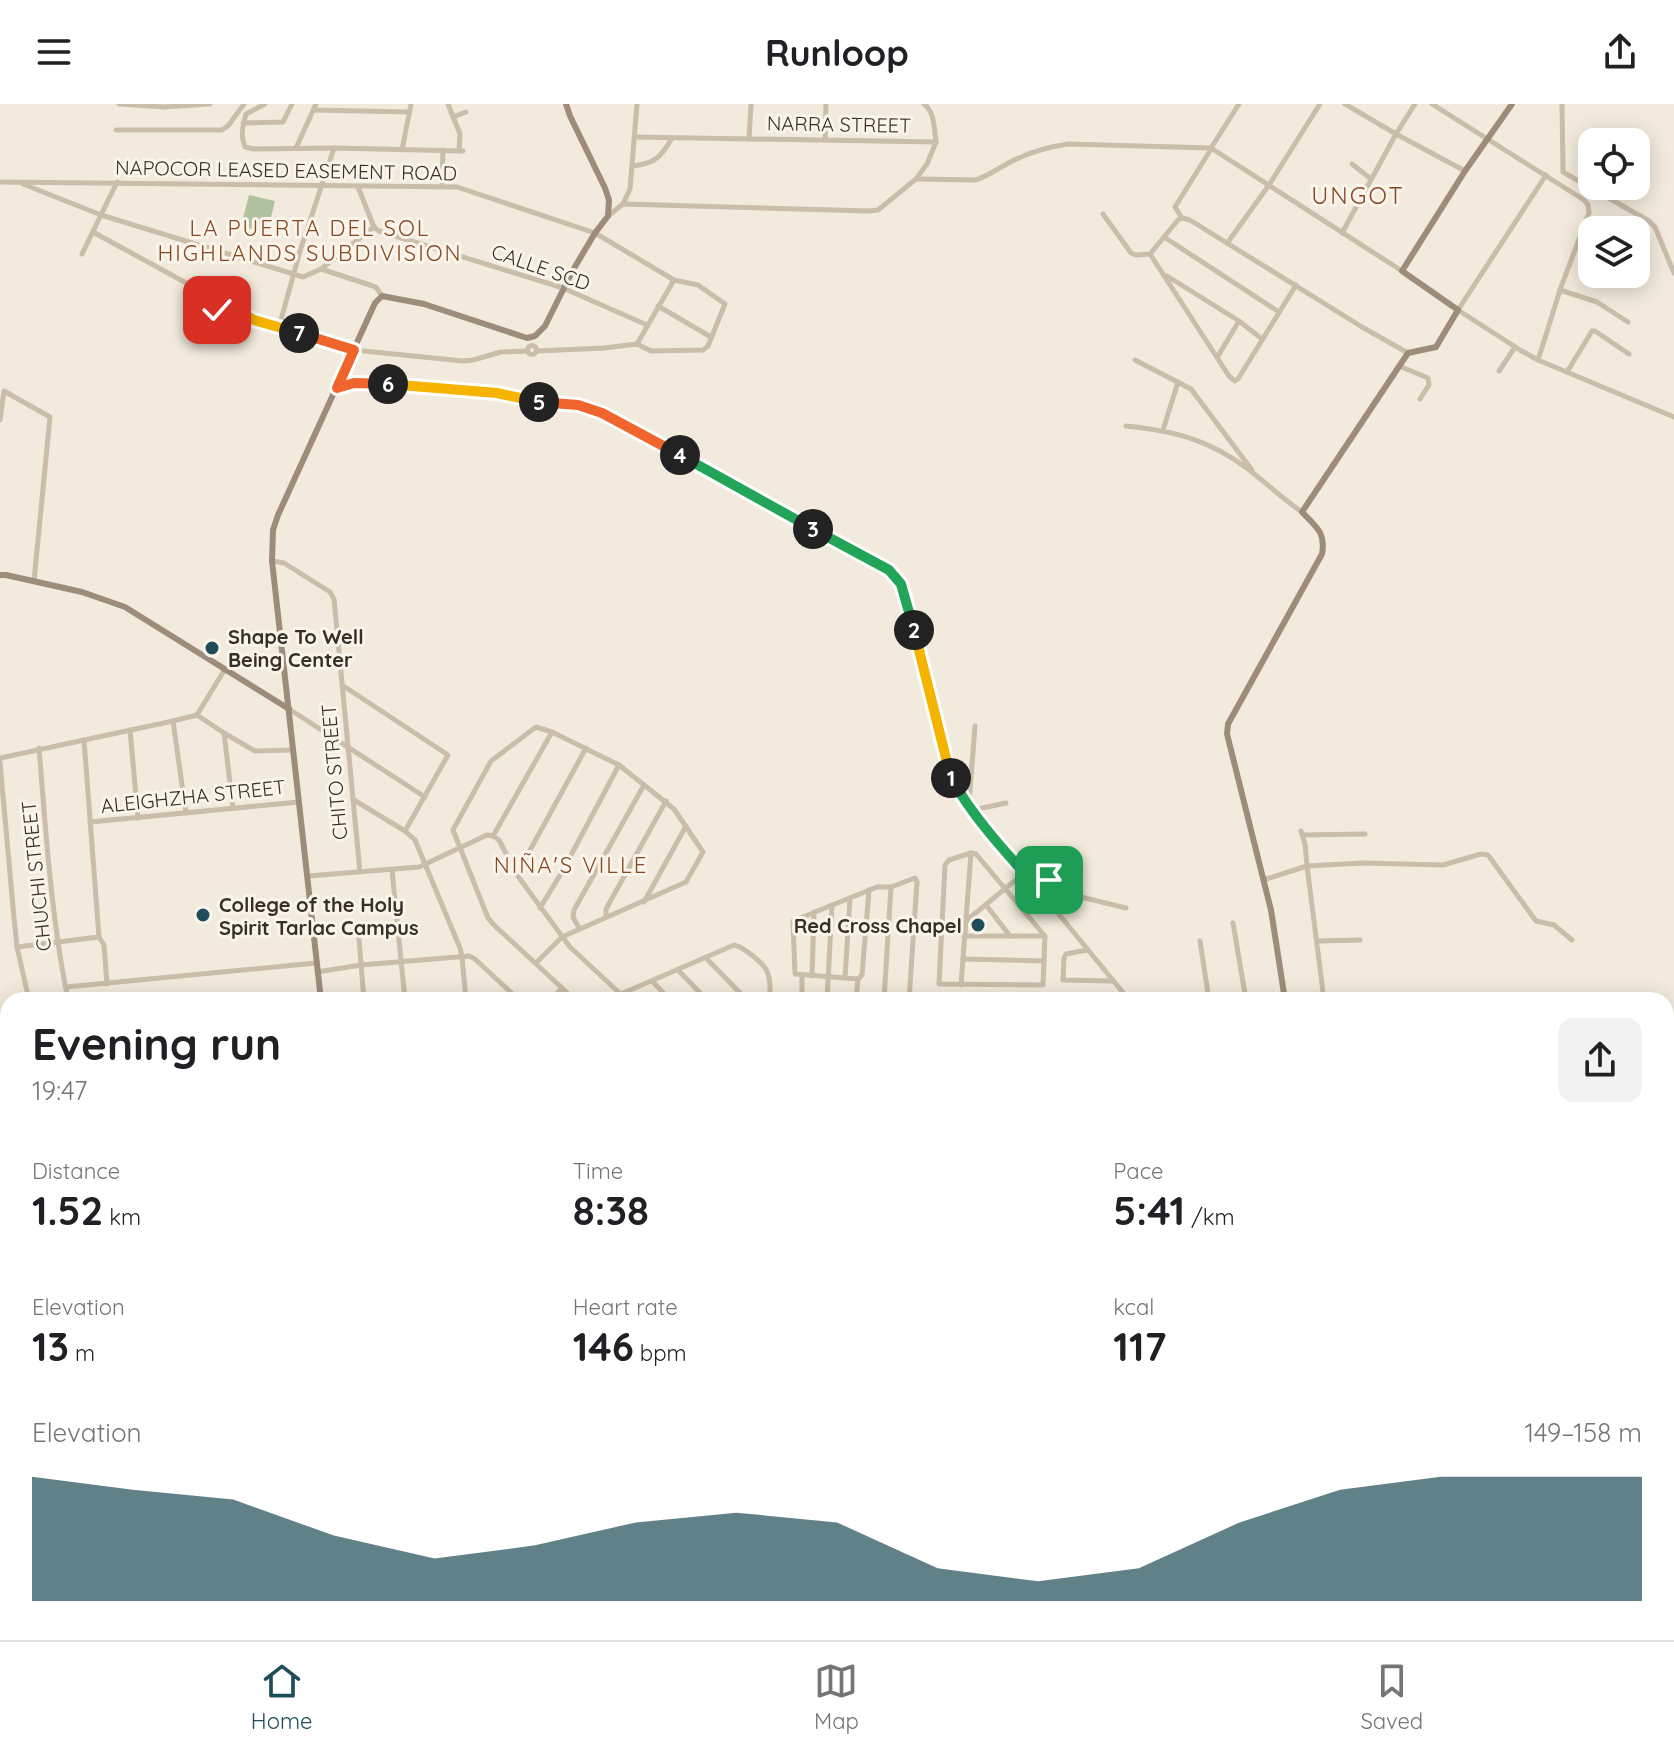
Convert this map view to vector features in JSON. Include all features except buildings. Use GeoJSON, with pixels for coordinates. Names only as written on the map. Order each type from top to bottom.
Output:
{"type":"FeatureCollection","features":[{"type":"Feature","properties":{"kind":"street"},"geometry":{"type":"LineString","coordinates":[[119,104],[164,107],[210,104]]}},
{"type":"Feature","properties":{"kind":"street"},"geometry":{"type":"LineString","coordinates":[[116,130],[222,130],[244,104]]}},
{"type":"Feature","properties":{"kind":"street"},"geometry":{"type":"LineString","coordinates":[[265,104],[246,114],[242,140],[245,147],[461,151],[460,132],[448,104]]}},
{"type":"Feature","properties":{"kind":"street"},"geometry":{"type":"LineString","coordinates":[[243,123],[283,122],[292,104]]}},
{"type":"Feature","properties":{"kind":"street"},"geometry":{"type":"LineString","coordinates":[[402,150],[411,104]]}},
{"type":"Feature","properties":{"kind":"street"},"geometry":{"type":"LineString","coordinates":[[566,104],[605,188],[609,200],[608,216]]}},
{"type":"Feature","properties":{"kind":"street"},"geometry":{"type":"LineString","coordinates":[[532,346],[595,233],[608,216],[623,204],[630,189],[637,104]]}},
{"type":"Feature","properties":{"kind":"street"},"geometry":{"type":"LineString","coordinates":[[749,139],[751,104]]}},
{"type":"Feature","properties":{"kind":"street"},"geometry":{"type":"LineString","coordinates":[[825,139],[826,104]]}},
{"type":"Feature","properties":{"kind":"street"},"geometry":{"type":"LineString","coordinates":[[924,104],[932,115],[936,142]]}},
{"type":"Feature","properties":{"kind":"street"},"geometry":{"type":"LineString","coordinates":[[1239,104],[1175,207],[1182,218],[1228,242],[1408,353],[1436,347],[1546,175]]}},
{"type":"Feature","properties":{"kind":"street"},"geometry":{"type":"LineString","coordinates":[[1228,242],[1269,185],[1320,104]]}},
{"type":"Feature","properties":{"kind":"street"},"geometry":{"type":"LineString","coordinates":[[1345,104],[1465,171]]}},
{"type":"Feature","properties":{"kind":"street"},"geometry":{"type":"LineString","coordinates":[[1342,233],[1415,104]]}},
{"type":"Feature","properties":{"kind":"street"},"geometry":{"type":"LineString","coordinates":[[1432,104],[1588,205],[1589,213],[1538,360]]}},
{"type":"Feature","properties":{"kind":"street"},"geometry":{"type":"LineString","coordinates":[[1402,271],[1512,104]]}},
{"type":"Feature","properties":{"kind":"street"},"geometry":{"type":"LineString","coordinates":[[1562,104],[1563,172],[1649,221],[1655,227],[1674,273]]}},
{"type":"Feature","properties":{"kind":"street"},"geometry":{"type":"LineString","coordinates":[[296,148],[315,107],[409,112]]}},
{"type":"Feature","properties":{"kind":"street"},"geometry":{"type":"LineString","coordinates":[[239,110],[246,114]]}},
{"type":"Feature","properties":{"kind":"street"},"geometry":{"type":"LineString","coordinates":[[453,117],[466,112]]}},
{"type":"Feature","properties":{"kind":"street"},"geometry":{"type":"LineString","coordinates":[[460,132],[470,128]]}},
{"type":"Feature","properties":{"kind":"street","name":"NARRA STREET"},"geometry":{"type":"LineString","coordinates":[[623,204],[878,210],[916,179],[927,164],[936,142],[635,137]]}},
{"type":"Feature","properties":{"kind":"street"},"geometry":{"type":"LineString","coordinates":[[633,166],[659,158],[672,138]]}},
{"type":"Feature","properties":{"kind":"street"},"geometry":{"type":"LineString","coordinates":[[916,179],[976,180],[1021,157],[1068,144],[1211,148],[1515,347],[1538,360],[1674,417]]}},
{"type":"Feature","properties":{"kind":"street"},"geometry":{"type":"LineString","coordinates":[[279,327],[334,148]]}},
{"type":"Feature","properties":{"kind":"street"},"geometry":{"type":"LineString","coordinates":[[442,186],[443,150]]}},
{"type":"Feature","properties":{"kind":"street"},"geometry":{"type":"LineString","coordinates":[[1352,164],[1371,179]]}},
{"type":"Feature","properties":{"kind":"street","name":"NAPOCOR LEASED EASEMENT ROAD"},"geometry":{"type":"LineString","coordinates":[[1,182],[457,187],[595,233],[674,280],[698,285],[724,301],[725,306],[711,337]]}},
{"type":"Feature","properties":{"kind":"street"},"geometry":{"type":"LineString","coordinates":[[18,182],[101,215],[303,277],[321,269],[374,227],[358,187]]}},
{"type":"Feature","properties":{"kind":"street"},"geometry":{"type":"LineString","coordinates":[[82,254],[117,182]]}},
{"type":"Feature","properties":{"kind":"street"},"geometry":{"type":"LineString","coordinates":[[1103,214],[1131,253],[1136,255],[1150,254],[1182,218]]}},
{"type":"Feature","properties":{"kind":"street","name":"CALLE SCD"},"geometry":{"type":"LineString","coordinates":[[374,227],[563,288],[647,325]]}},
{"type":"Feature","properties":{"kind":"street"},"geometry":{"type":"LineString","coordinates":[[93,232],[254,320],[354,350],[463,361],[532,346],[604,348],[637,344],[651,351],[703,350],[708,346],[711,337],[658,306]]}},
{"type":"Feature","properties":{"kind":"street"},"geometry":{"type":"LineString","coordinates":[[1164,237],[1279,312]]}},
{"type":"Feature","properties":{"kind":"street"},"geometry":{"type":"LineString","coordinates":[[1150,254],[1235,381],[1296,285]]}},
{"type":"Feature","properties":{"kind":"street"},"geometry":{"type":"LineString","coordinates":[[321,269],[376,287],[382,296],[405,299],[527,338],[532,346]]}},
{"type":"Feature","properties":{"kind":"street"},"geometry":{"type":"LineString","coordinates":[[1163,273],[1262,339]]}},
{"type":"Feature","properties":{"kind":"street"},"geometry":{"type":"LineString","coordinates":[[637,344],[674,280]]}},
{"type":"Feature","properties":{"kind":"street"},"geometry":{"type":"LineString","coordinates":[[1560,290],[1590,298],[1628,322]]}},
{"type":"Feature","properties":{"kind":"street"},"geometry":{"type":"LineString","coordinates":[[320,992],[272,561],[273,530],[375,303],[382,296]]}},
{"type":"Feature","properties":{"kind":"street"},"geometry":{"type":"LineString","coordinates":[[194,318],[200,322],[205,320],[222,302]]}},
{"type":"Feature","properties":{"kind":"street"},"geometry":{"type":"LineString","coordinates":[[1218,356],[1239,321]]}},
{"type":"Feature","properties":{"kind":"street"},"geometry":{"type":"LineString","coordinates":[[1567,372],[1592,331],[1629,354]]}},
{"type":"Feature","properties":{"kind":"street"},"geometry":{"type":"LineString","coordinates":[[1499,371],[1515,347]]}},
{"type":"Feature","properties":{"kind":"street"},"geometry":{"type":"LineString","coordinates":[[1302,512],[1408,353]]}},
{"type":"Feature","properties":{"kind":"street"},"geometry":{"type":"LineString","coordinates":[[1135,360],[1191,389],[1255,475]]}},
{"type":"Feature","properties":{"kind":"street"},"geometry":{"type":"LineString","coordinates":[[1399,366],[1428,378],[1429,385],[1420,399]]}},
{"type":"Feature","properties":{"kind":"street"},"geometry":{"type":"LineString","coordinates":[[337,388],[366,382],[497,393],[532,402],[578,405],[632,428],[889,570],[904,592],[951,777],[959,792],[1123,992]]}},
{"type":"Feature","properties":{"kind":"street"},"geometry":{"type":"LineString","coordinates":[[1163,430],[1178,382]]}},
{"type":"Feature","properties":{"kind":"street"},"geometry":{"type":"LineString","coordinates":[[0,420],[4,391],[50,417],[34,581]]}},
{"type":"Feature","properties":{"kind":"street"},"geometry":{"type":"LineString","coordinates":[[1126,426],[1163,430],[1211,446],[1255,475],[1302,512],[1322,533],[1322,554],[1227,729],[1275,929],[1284,992]]}},
{"type":"Feature","properties":{"kind":"street"},"geometry":{"type":"LineString","coordinates":[[1227,456],[1235,446]]}},
{"type":"Feature","properties":{"kind":"street","name":"CHITO STREET"},"geometry":{"type":"LineString","coordinates":[[272,561],[284,563],[330,592],[334,599],[360,872]]}},
{"type":"Feature","properties":{"kind":"street"},"geometry":{"type":"LineString","coordinates":[[0,575],[82,592],[125,607],[425,797]]}},
{"type":"Feature","properties":{"kind":"street"},"geometry":{"type":"LineString","coordinates":[[27,992],[17,947],[0,760],[39,748],[197,715],[225,669]]}},
{"type":"Feature","properties":{"kind":"street"},"geometry":{"type":"LineString","coordinates":[[342,684],[448,755],[405,831]]}},
{"type":"Feature","properties":{"kind":"street"},"geometry":{"type":"LineString","coordinates":[[197,715],[255,751],[293,750]]}},
{"type":"Feature","properties":{"kind":"street"},"geometry":{"type":"LineString","coordinates":[[173,721],[186,813]]}},
{"type":"Feature","properties":{"kind":"street"},"geometry":{"type":"LineString","coordinates":[[971,808],[975,726]]}},
{"type":"Feature","properties":{"kind":"street"},"geometry":{"type":"LineString","coordinates":[[536,963],[562,937],[686,882],[703,852],[666,801],[619,765],[536,727],[491,761],[454,827],[488,918],[566,992]]}},
{"type":"Feature","properties":{"kind":"street"},"geometry":{"type":"LineString","coordinates":[[130,730],[138,818]]}},
{"type":"Feature","properties":{"kind":"street"},"geometry":{"type":"LineString","coordinates":[[493,836],[552,732]]}},
{"type":"Feature","properties":{"kind":"street"},"geometry":{"type":"LineString","coordinates":[[224,733],[233,808]]}},
{"type":"Feature","properties":{"kind":"street"},"geometry":{"type":"LineString","coordinates":[[84,740],[99,937],[104,945],[107,984]]}},
{"type":"Feature","properties":{"kind":"street","name":"CHUCHI STREET"},"geometry":{"type":"LineString","coordinates":[[39,748],[58,943],[67,992]]}},
{"type":"Feature","properties":{"kind":"street"},"geometry":{"type":"LineString","coordinates":[[517,875],[586,748]]}},
{"type":"Feature","properties":{"kind":"street"},"geometry":{"type":"LineString","coordinates":[[540,908],[619,765]]}},
{"type":"Feature","properties":{"kind":"street"},"geometry":{"type":"LineString","coordinates":[[579,928],[573,917],[574,910],[644,785]]}},
{"type":"Feature","properties":{"kind":"street"},"geometry":{"type":"LineString","coordinates":[[353,800],[415,840],[462,957],[465,992]]}},
{"type":"Feature","properties":{"kind":"street"},"geometry":{"type":"LineString","coordinates":[[606,917],[606,909],[666,801]]}},
{"type":"Feature","properties":{"kind":"street","name":"ALEIGHZHA STREET"},"geometry":{"type":"LineString","coordinates":[[90,822],[299,802]]}},
{"type":"Feature","properties":{"kind":"street"},"geometry":{"type":"LineString","coordinates":[[971,808],[1006,803]]}},
{"type":"Feature","properties":{"kind":"street"},"geometry":{"type":"LineString","coordinates":[[644,902],[686,826]]}},
{"type":"Feature","properties":{"kind":"street"},"geometry":{"type":"LineString","coordinates":[[1323,992],[1302,833],[1365,834]]}},
{"type":"Feature","properties":{"kind":"street"},"geometry":{"type":"LineString","coordinates":[[308,876],[425,865],[487,835],[493,836],[499,840],[517,875],[562,937],[581,959],[619,992]]}},
{"type":"Feature","properties":{"kind":"street"},"geometry":{"type":"LineString","coordinates":[[961,985],[971,853]]}},
{"type":"Feature","properties":{"kind":"street"},"geometry":{"type":"LineString","coordinates":[[971,853],[976,854],[1045,936],[1043,985],[942,985],[938,981],[945,865],[949,860],[971,853]]}},
{"type":"Feature","properties":{"kind":"street"},"geometry":{"type":"LineString","coordinates":[[1263,880],[1307,866],[1363,863],[1443,865],[1481,854],[1488,855],[1536,921],[1554,925],[1572,940]]}},
{"type":"Feature","properties":{"kind":"street"},"geometry":{"type":"LineString","coordinates":[[392,870],[404,992]]}},
{"type":"Feature","properties":{"kind":"street"},"geometry":{"type":"LineString","coordinates":[[965,922],[1024,873]]}},
{"type":"Feature","properties":{"kind":"street"},"geometry":{"type":"LineString","coordinates":[[858,979],[795,974],[793,924],[796,918],[877,887],[891,887],[915,878],[910,992]]}},
{"type":"Feature","properties":{"kind":"street"},"geometry":{"type":"LineString","coordinates":[[1036,886],[1046,880],[1058,880],[1061,892],[1126,908]]}},
{"type":"Feature","properties":{"kind":"street"},"geometry":{"type":"LineString","coordinates":[[884,992],[891,887]]}},
{"type":"Feature","properties":{"kind":"street"},"geometry":{"type":"LineString","coordinates":[[857,992],[858,979],[862,975],[869,890]]}},
{"type":"Feature","properties":{"kind":"street"},"geometry":{"type":"LineString","coordinates":[[845,978],[850,898]]}},
{"type":"Feature","properties":{"kind":"street"},"geometry":{"type":"LineString","coordinates":[[827,992],[832,905]]}},
{"type":"Feature","properties":{"kind":"street"},"geometry":{"type":"LineString","coordinates":[[986,905],[1010,936]]}},
{"type":"Feature","properties":{"kind":"street"},"geometry":{"type":"LineString","coordinates":[[812,976],[814,912]]}},
{"type":"Feature","properties":{"kind":"street"},"geometry":{"type":"LineString","coordinates":[[1233,923],[1245,992]]}},
{"type":"Feature","properties":{"kind":"street"},"geometry":{"type":"LineString","coordinates":[[964,936],[1045,936]]}},
{"type":"Feature","properties":{"kind":"street"},"geometry":{"type":"LineString","coordinates":[[17,947],[99,937]]}},
{"type":"Feature","properties":{"kind":"street"},"geometry":{"type":"LineString","coordinates":[[359,939],[363,992]]}},
{"type":"Feature","properties":{"kind":"street"},"geometry":{"type":"LineString","coordinates":[[1318,941],[1360,940]]}},
{"type":"Feature","properties":{"kind":"street"},"geometry":{"type":"LineString","coordinates":[[1200,941],[1208,992]]}},
{"type":"Feature","properties":{"kind":"street"},"geometry":{"type":"LineString","coordinates":[[626,992],[734,945],[741,946],[766,968],[770,992]]}},
{"type":"Feature","properties":{"kind":"street"},"geometry":{"type":"LineString","coordinates":[[1088,950],[1066,954],[1063,980],[1114,981]]}},
{"type":"Feature","properties":{"kind":"street"},"geometry":{"type":"LineString","coordinates":[[317,972],[469,956],[510,992]]}},
{"type":"Feature","properties":{"kind":"street"},"geometry":{"type":"LineString","coordinates":[[706,958],[739,992]]}},
{"type":"Feature","properties":{"kind":"street"},"geometry":{"type":"LineString","coordinates":[[963,959],[1044,961]]}},
{"type":"Feature","properties":{"kind":"street"},"geometry":{"type":"LineString","coordinates":[[66,987],[316,963]]}},
{"type":"Feature","properties":{"kind":"street"},"geometry":{"type":"LineString","coordinates":[[678,970],[699,992]]}},
{"type":"Feature","properties":{"kind":"street"},"geometry":{"type":"LineString","coordinates":[[802,976],[802,992]]}},
{"type":"Feature","properties":{"kind":"street"},"geometry":{"type":"LineString","coordinates":[[652,981],[662,992]]}},
{"type":"Feature","properties":{"kind":"street"},"geometry":{"type":"LineString","coordinates":[[558,992],[562,988]]}},
{"type":"Feature","properties":{"kind":"green space"},"geometry":{"type":"Polygon","coordinates":[[[249,195],[275,201],[267,233],[241,226],[249,195]]]}},
{"type":"Feature","properties":{"kind":"place","name":"Shape To Well Being Center"},"geometry":{"type":"Point","coordinates":[212,648]}},
{"type":"Feature","properties":{"kind":"place","name":"College of the Holy Spirit Tarlac Campus"},"geometry":{"type":"Point","coordinates":[203,915]}},
{"type":"Feature","properties":{"kind":"place","name":"Red Cross Chapel"},"geometry":{"type":"Point","coordinates":[978,925]}},
{"type":"Feature","properties":{"kind":"district","name":"UNGOT"},"geometry":{"type":"Point","coordinates":[1358,195]}},
{"type":"Feature","properties":{"kind":"district","name":"LA PUERTA DEL SOL HIGHLANDS SUBDIVISION"},"geometry":{"type":"Point","coordinates":[310,240]}},
{"type":"Feature","properties":{"kind":"district","name":"NIÑA'S VILLE"},"geometry":{"type":"Point","coordinates":[571,865]}},
{"type":"Feature","properties":{"kind":"route"},"geometry":{"type":"LineString","coordinates":[[217,310],[222,302],[254,320],[354,350],[337,388],[366,382],[497,393],[532,402],[578,405],[602,413],[889,570],[904,592],[951,777],[959,792],[1036,886],[1049,880]]}}]}
